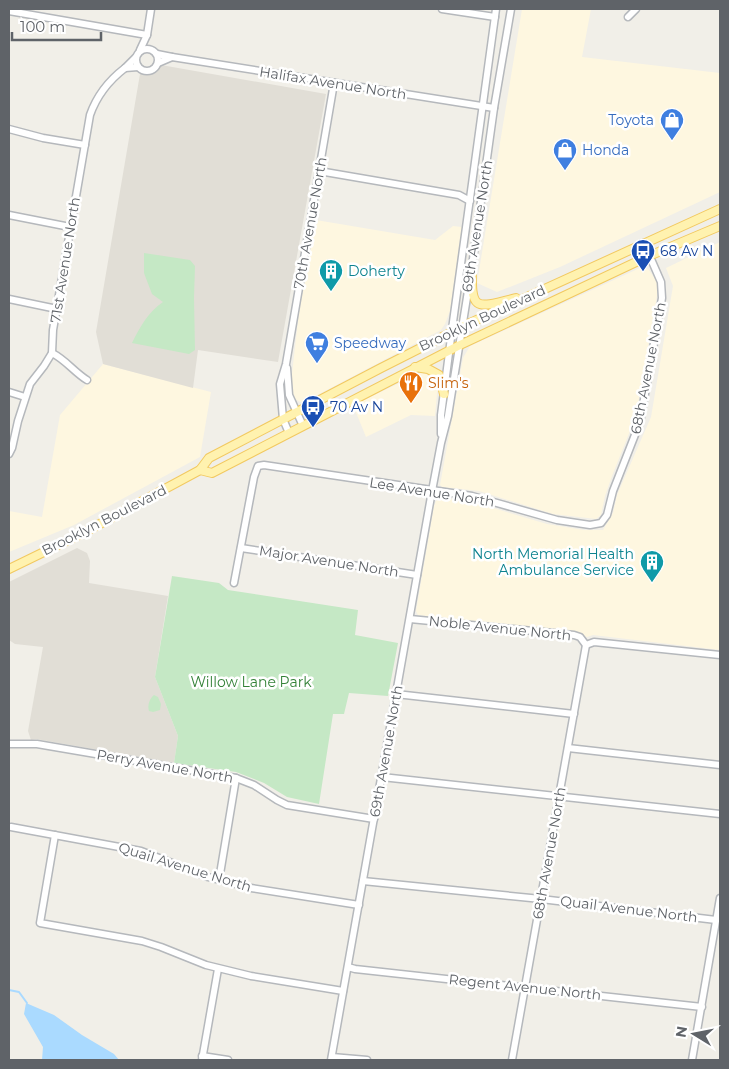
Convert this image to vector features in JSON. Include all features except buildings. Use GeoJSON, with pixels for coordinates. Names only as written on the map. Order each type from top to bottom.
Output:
{"type":"FeatureCollection","features":[{"type":"Feature","properties":{"kind":"main road","name":"Brooklyn Boulevard"},"geometry":{"type":"LineString","coordinates":[[9,569],[84,532],[200,470],[209,458],[282,419],[451,333],[720,209]]}},
{"type":"Feature","properties":{"kind":"main road","name":"Brooklyn Boulevard"},"geometry":{"type":"LineString","coordinates":[[200,470],[212,473],[460,344],[649,256],[720,226]]}},
{"type":"Feature","properties":{"kind":"main road"},"geometry":{"type":"LineString","coordinates":[[472,266],[472,294],[481,305],[489,305],[535,293]]}},
{"type":"Feature","properties":{"kind":"main road"},"geometry":{"type":"LineString","coordinates":[[415,367],[428,369],[439,375],[444,394]]}},
{"type":"Feature","properties":{"kind":"street"},"geometry":{"type":"LineString","coordinates":[[138,67],[135,58],[147,35],[151,9]]}},
{"type":"Feature","properties":{"kind":"street"},"geometry":{"type":"LineString","coordinates":[[442,9],[495,17]]}},
{"type":"Feature","properties":{"kind":"street","name":"69th Avenue North"},"geometry":{"type":"LineString","coordinates":[[441,443],[441,415],[451,333],[496,9]]}},
{"type":"Feature","properties":{"kind":"street","name":"69th Avenue North"},"geometry":{"type":"LineString","coordinates":[[332,1059],[432,491],[448,416],[472,266],[494,108],[511,9]]}},
{"type":"Feature","properties":{"kind":"street"},"geometry":{"type":"LineString","coordinates":[[628,18],[636,9]]}},
{"type":"Feature","properties":{"kind":"street"},"geometry":{"type":"LineString","coordinates":[[9,12],[147,35]]}},
{"type":"Feature","properties":{"kind":"street"},"geometry":{"type":"LineString","coordinates":[[147,35],[150,48],[157,54],[158,63]]}},
{"type":"Feature","properties":{"kind":"street"},"geometry":{"type":"LineString","coordinates":[[140,50],[150,48]]}},
{"type":"Feature","properties":{"kind":"street","name":"Halifax Avenue North"},"geometry":{"type":"LineString","coordinates":[[157,54],[494,108]]}},
{"type":"Feature","properties":{"kind":"street"},"geometry":{"type":"LineString","coordinates":[[125,68],[138,67],[147,71],[154,69],[158,63],[172,57]]}},
{"type":"Feature","properties":{"kind":"street","name":"71st Avenue North"},"geometry":{"type":"LineString","coordinates":[[9,454],[30,384],[52,353],[70,227],[90,115],[94,104],[107,83],[135,58]]}},
{"type":"Feature","properties":{"kind":"street","name":"70th Avenue North"},"geometry":{"type":"LineString","coordinates":[[289,433],[282,419],[280,384],[286,364],[334,82]]}},
{"type":"Feature","properties":{"kind":"street"},"geometry":{"type":"LineString","coordinates":[[9,129],[43,138],[85,145]]}},
{"type":"Feature","properties":{"kind":"street"},"geometry":{"type":"LineString","coordinates":[[318,171],[459,195],[470,201]]}},
{"type":"Feature","properties":{"kind":"street"},"geometry":{"type":"LineString","coordinates":[[9,215],[70,227]]}},
{"type":"Feature","properties":{"kind":"street","name":"68th Avenue North"},"geometry":{"type":"LineString","coordinates":[[604,521],[608,515],[615,485],[640,422],[658,326],[663,287],[644,244]]}},
{"type":"Feature","properties":{"kind":"street"},"geometry":{"type":"LineString","coordinates":[[9,299],[57,309]]}},
{"type":"Feature","properties":{"kind":"street"},"geometry":{"type":"LineString","coordinates":[[52,353],[62,358],[81,377],[87,380]]}},
{"type":"Feature","properties":{"kind":"street","name":"70th Avenue North"},"geometry":{"type":"LineString","coordinates":[[286,364],[289,394],[303,426]]}},
{"type":"Feature","properties":{"kind":"street"},"geometry":{"type":"LineString","coordinates":[[9,392],[25,397]]}},
{"type":"Feature","properties":{"kind":"street","name":"Lee Avenue North"},"geometry":{"type":"LineString","coordinates":[[241,548],[254,477],[258,466],[264,465],[480,497],[563,521],[590,525],[604,521]]}},
{"type":"Feature","properties":{"kind":"street"},"geometry":{"type":"LineString","coordinates":[[234,583],[241,548]]}},
{"type":"Feature","properties":{"kind":"street","name":"Major Avenue North"},"geometry":{"type":"LineString","coordinates":[[241,548],[417,575]]}},
{"type":"Feature","properties":{"kind":"street","name":"Noble Avenue North"},"geometry":{"type":"LineString","coordinates":[[410,619],[574,635],[580,636],[586,645]]}},
{"type":"Feature","properties":{"kind":"street"},"geometry":{"type":"LineString","coordinates":[[586,645],[594,642],[720,655]]}},
{"type":"Feature","properties":{"kind":"street","name":"68th Avenue North"},"geometry":{"type":"LineString","coordinates":[[512,1060],[586,645]]}},
{"type":"Feature","properties":{"kind":"street"},"geometry":{"type":"LineString","coordinates":[[396,694],[574,714]]}},
{"type":"Feature","properties":{"kind":"street","name":"Perry Avenue North"},"geometry":{"type":"LineString","coordinates":[[9,744],[37,744],[236,778],[254,785],[282,803],[374,819]]}},
{"type":"Feature","properties":{"kind":"street"},"geometry":{"type":"LineString","coordinates":[[568,748],[720,765]]}},
{"type":"Feature","properties":{"kind":"street"},"geometry":{"type":"LineString","coordinates":[[382,777],[720,814]]}},
{"type":"Feature","properties":{"kind":"street"},"geometry":{"type":"LineString","coordinates":[[219,880],[236,778]]}},
{"type":"Feature","properties":{"kind":"street","name":"Quail Avenue North"},"geometry":{"type":"LineString","coordinates":[[11,827],[141,851],[219,880],[252,888],[359,905]]}},
{"type":"Feature","properties":{"kind":"street"},"geometry":{"type":"LineString","coordinates":[[55,835],[40,923],[142,942],[218,968],[251,976],[344,991]]}},
{"type":"Feature","properties":{"kind":"street","name":"Quail Avenue North"},"geometry":{"type":"LineString","coordinates":[[363,881],[541,899],[716,920]]}},
{"type":"Feature","properties":{"kind":"street"},"geometry":{"type":"LineString","coordinates":[[692,1060],[720,898]]}},
{"type":"Feature","properties":{"kind":"street","name":"Regent Avenue North"},"geometry":{"type":"LineString","coordinates":[[348,967],[355,970],[702,1007]]}},
{"type":"Feature","properties":{"kind":"street"},"geometry":{"type":"LineString","coordinates":[[218,968],[202,1058],[228,1060]]}},
{"type":"Feature","properties":{"kind":"street"},"geometry":{"type":"LineString","coordinates":[[332,1059],[367,1060]]}},
{"type":"Feature","properties":{"kind":"shaded area"},"geometry":{"type":"Polygon","coordinates":[[[522,9],[591,9],[582,57],[720,73],[720,192],[560,267],[497,292],[477,283],[522,9]]]}},
{"type":"Feature","properties":{"kind":"shaded area"},"geometry":{"type":"Polygon","coordinates":[[[161,65],[326,94],[278,362],[198,350],[193,388],[103,364],[96,332],[140,74],[153,73],[161,65]]]}},
{"type":"Feature","properties":{"kind":"shaded area"},"geometry":{"type":"Polygon","coordinates":[[[316,220],[435,240],[453,226],[462,227],[450,311],[441,330],[304,402],[300,402],[292,397],[290,391],[299,312],[316,220]]]}},
{"type":"Feature","properties":{"kind":"shaded area"},"geometry":{"type":"Polygon","coordinates":[[[720,242],[720,650],[593,635],[587,637],[418,615],[416,611],[434,506],[440,498],[473,502],[547,524],[584,530],[603,530],[613,513],[617,495],[651,417],[673,286],[666,268],[720,242]]]}},
{"type":"Feature","properties":{"kind":"shaded area"},"geometry":{"type":"Polygon","coordinates":[[[642,267],[649,270],[657,282],[658,290],[636,416],[612,476],[601,515],[596,519],[553,514],[479,491],[442,487],[440,485],[463,358],[470,346],[642,267]]]}},
{"type":"Feature","properties":{"kind":"shaded area"},"geometry":{"type":"Polygon","coordinates":[[[103,364],[211,392],[200,457],[74,525],[9,552],[9,511],[42,517],[60,415],[103,364]]]}},
{"type":"Feature","properties":{"kind":"shaded area"},"geometry":{"type":"Polygon","coordinates":[[[425,371],[436,377],[438,382],[435,416],[411,415],[366,437],[353,405],[425,371]]]}},
{"type":"Feature","properties":{"kind":"shaded area"},"geometry":{"type":"Polygon","coordinates":[[[77,548],[87,553],[90,561],[89,583],[168,596],[155,677],[178,736],[174,763],[36,739],[31,740],[28,731],[43,647],[15,644],[9,640],[9,582],[77,548]]]}},
{"type":"Feature","properties":{"kind":"green space"},"geometry":{"type":"Polygon","coordinates":[[[144,253],[190,260],[195,266],[195,350],[189,354],[132,343],[149,315],[163,302],[152,294],[144,273],[144,253]]]}},
{"type":"Feature","properties":{"kind":"green space","name":"Willow Lane Park"},"geometry":{"type":"Polygon","coordinates":[[[172,576],[219,583],[228,590],[358,610],[355,635],[398,643],[388,696],[349,693],[344,714],[333,714],[319,804],[287,797],[264,783],[236,772],[174,763],[178,736],[155,677],[172,576]]]}},
{"type":"Feature","properties":{"kind":"green space"},"geometry":{"type":"Polygon","coordinates":[[[154,695],[158,697],[161,704],[160,710],[153,712],[149,711],[148,706],[154,695]]]}},
{"type":"Feature","properties":{"kind":"water"},"geometry":{"type":"Polygon","coordinates":[[[26,1003],[54,1015],[82,1035],[114,1054],[119,1060],[42,1060],[43,1047],[24,1014],[26,1003]]]}},
{"type":"Feature","properties":{"kind":"waterway"},"geometry":{"type":"LineString","coordinates":[[9,990],[19,992],[27,1003]]}},
{"type":"Feature","properties":{"kind":"place","name":"Toyota"},"geometry":{"type":"Point","coordinates":[672,141]}},
{"type":"Feature","properties":{"kind":"place","name":"Honda"},"geometry":{"type":"Point","coordinates":[565,171]}},
{"type":"Feature","properties":{"kind":"place","name":"68 Av N"},"geometry":{"type":"Point","coordinates":[643,272]}},
{"type":"Feature","properties":{"kind":"place","name":"Doherty"},"geometry":{"type":"Point","coordinates":[331,292]}},
{"type":"Feature","properties":{"kind":"place","name":"Speedway"},"geometry":{"type":"Point","coordinates":[317,364]}},
{"type":"Feature","properties":{"kind":"place","name":"Slim's"},"geometry":{"type":"Point","coordinates":[411,404]}},
{"type":"Feature","properties":{"kind":"place","name":"70 Av N"},"geometry":{"type":"Point","coordinates":[313,428]}},
{"type":"Feature","properties":{"kind":"place","name":"North Memorial Health Ambulance Service"},"geometry":{"type":"Point","coordinates":[652,583]}}]}
